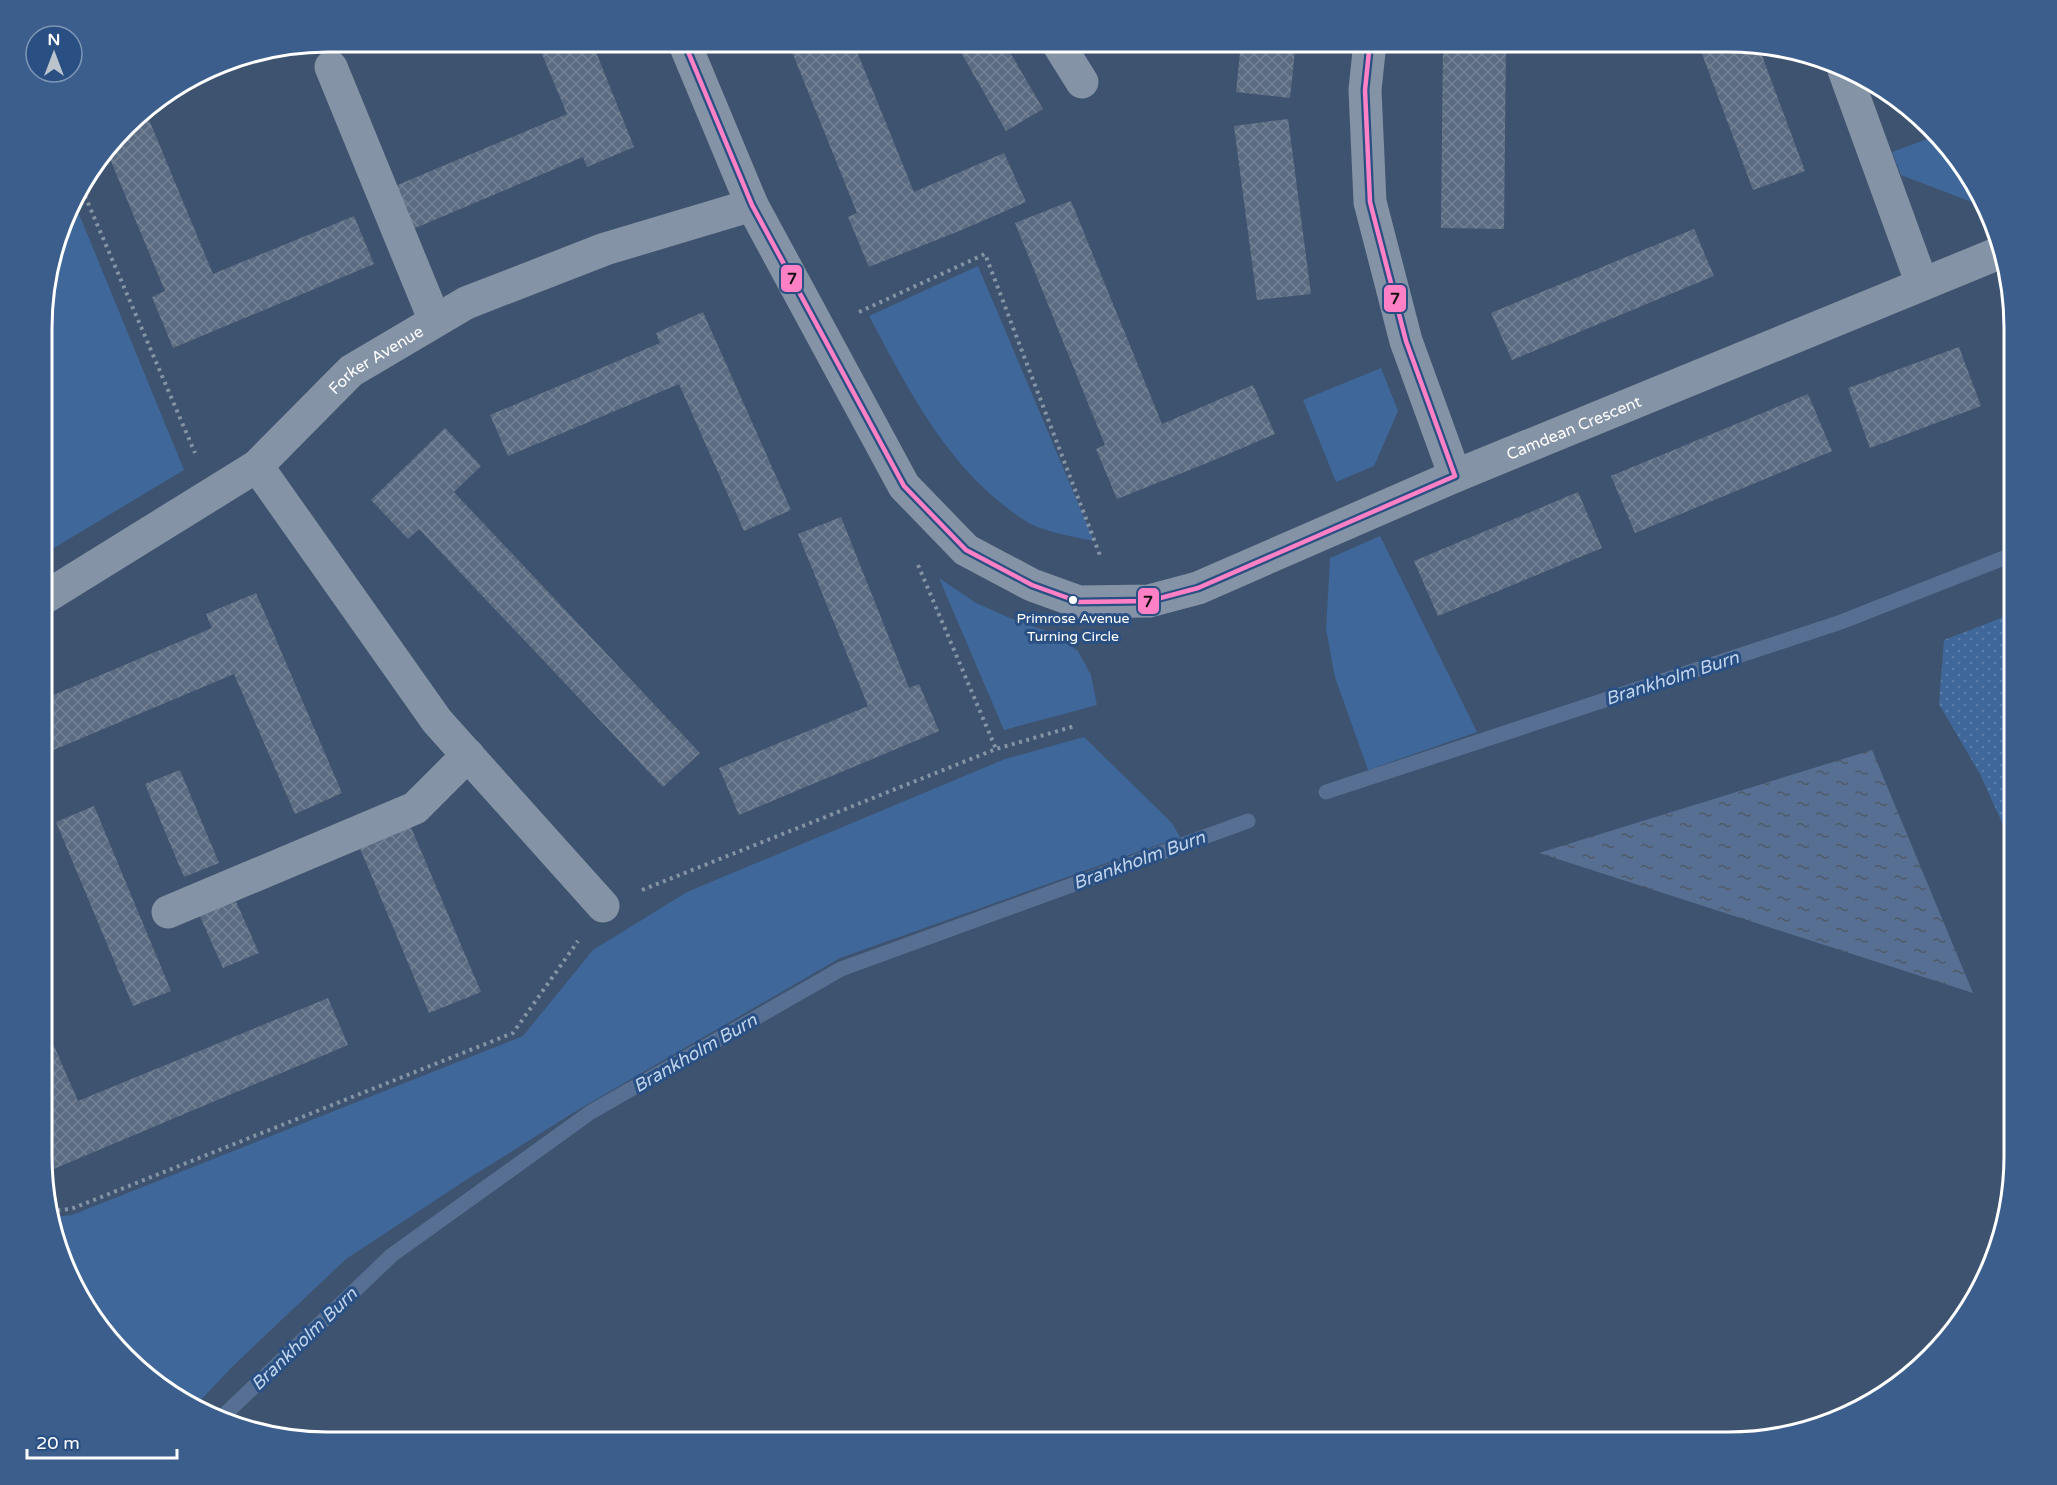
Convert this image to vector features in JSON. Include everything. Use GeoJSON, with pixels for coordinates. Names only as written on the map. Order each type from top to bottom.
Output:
{"type":"FeatureCollection","features":[{"type":"Feature","properties":{"kind":"street","name":"Camdean Crescent"},"geometry":{"type":"LineString","coordinates":[[688,52],[752,205],[904,486],[966,550],[1032,585],[1079,602],[1133,602],[1198,588],[1455,476],[1994,255]]}},
{"type":"Feature","properties":{"kind":"street"},"geometry":{"type":"LineString","coordinates":[[1063,52],[1082,82]]}},
{"type":"Feature","properties":{"kind":"street"},"geometry":{"type":"LineString","coordinates":[[1369,52],[1365,90],[1370,202],[1406,341],[1455,476]]}},
{"type":"Feature","properties":{"kind":"street"},"geometry":{"type":"LineString","coordinates":[[331,67],[435,321]]}},
{"type":"Feature","properties":{"kind":"street"},"geometry":{"type":"LineString","coordinates":[[1848,80],[1923,284]]}},
{"type":"Feature","properties":{"kind":"street","name":"Forker Avenue"},"geometry":{"type":"LineString","coordinates":[[52,593],[257,466],[351,371],[466,303],[605,249],[752,205]]}},
{"type":"Feature","properties":{"kind":"street"},"geometry":{"type":"LineString","coordinates":[[257,466],[437,721],[603,906]]}},
{"type":"Feature","properties":{"kind":"street"},"geometry":{"type":"LineString","coordinates":[[168,912],[415,808],[468,755]]}},
{"type":"Feature","properties":{"kind":"path"},"geometry":{"type":"LineString","coordinates":[[85,198],[212,493]]}},
{"type":"Feature","properties":{"kind":"path"},"geometry":{"type":"LineString","coordinates":[[820,330],[985,254],[1133,602]]}},
{"type":"Feature","properties":{"kind":"path"},"geometry":{"type":"LineString","coordinates":[[914,555],[996,749]]}},
{"type":"Feature","properties":{"kind":"path"},"geometry":{"type":"LineString","coordinates":[[58,1210],[71,1209],[513,1033],[603,906],[996,749],[1075,726]]}},
{"type":"Feature","properties":{"kind":"shaded area"},"geometry":{"type":"Polygon","coordinates":[[[1929,138],[1958,175],[1975,203],[1901,175],[1892,152],[1929,138]]]}},
{"type":"Feature","properties":{"kind":"shaded area"},"geometry":{"type":"Polygon","coordinates":[[[77,215],[184,470],[52,549],[53,310],[62,257],[77,215]]]}},
{"type":"Feature","properties":{"kind":"shaded area"},"geometry":{"type":"Polygon","coordinates":[[[978,266],[1094,541],[1035,526],[1010,510],[980,484],[960,463],[926,417],[869,316],[978,266]]]}},
{"type":"Feature","properties":{"kind":"shaded area"},"geometry":{"type":"Polygon","coordinates":[[[1381,368],[1398,411],[1374,466],[1336,482],[1303,400],[1381,368]]]}},
{"type":"Feature","properties":{"kind":"shaded area"},"geometry":{"type":"Polygon","coordinates":[[[1380,536],[1477,732],[1368,770],[1335,677],[1326,629],[1330,558],[1380,536]]]}},
{"type":"Feature","properties":{"kind":"shaded area"},"geometry":{"type":"Polygon","coordinates":[[[939,578],[976,603],[1052,633],[1078,651],[1091,675],[1097,705],[1004,730],[939,578]]]}},
{"type":"Feature","properties":{"kind":"shaded area"},"geometry":{"type":"Polygon","coordinates":[[[2004,617],[2004,827],[1980,774],[1939,704],[1944,640],[2004,617]]]}},
{"type":"Feature","properties":{"kind":"shaded area"},"geometry":{"type":"Polygon","coordinates":[[[1084,737],[1172,823],[1180,837],[840,958],[576,1111],[346,1259],[233,1366],[200,1401],[175,1386],[133,1352],[110,1325],[89,1294],[67,1245],[59,1216],[72,1215],[523,1036],[593,950],[687,892],[1005,759],[1084,737]]]}},
{"type":"Feature","properties":{"kind":"water"},"geometry":{"type":"Polygon","coordinates":[[[1872,750],[1973,993],[1539,853],[1872,750]]]}},
{"type":"Feature","properties":{"kind":"building"},"geometry":{"type":"Polygon","coordinates":[[[541,52],[596,52],[634,147],[587,167],[583,157],[413,229],[395,186],[567,114],[541,52]]]}},
{"type":"Feature","properties":{"kind":"building"},"geometry":{"type":"Polygon","coordinates":[[[792,52],[857,52],[914,192],[1004,153],[1026,202],[869,267],[848,217],[857,213],[792,52]]]}},
{"type":"Feature","properties":{"kind":"building"},"geometry":{"type":"Polygon","coordinates":[[[961,52],[1010,52],[1043,109],[1006,131],[961,52]]]}},
{"type":"Feature","properties":{"kind":"building"},"geometry":{"type":"Polygon","coordinates":[[[1240,52],[1295,52],[1290,98],[1236,92],[1240,52]]]}},
{"type":"Feature","properties":{"kind":"building"},"geometry":{"type":"Polygon","coordinates":[[[1443,52],[1506,52],[1504,229],[1441,228],[1443,52]]]}},
{"type":"Feature","properties":{"kind":"building"},"geometry":{"type":"Polygon","coordinates":[[[1701,52],[1762,55],[1805,171],[1753,190],[1701,52]]]}},
{"type":"Feature","properties":{"kind":"building"},"geometry":{"type":"Polygon","coordinates":[[[149,119],[213,274],[354,216],[374,264],[173,348],[152,297],[165,291],[110,160],[133,133],[149,119]]]}},
{"type":"Feature","properties":{"kind":"building"},"geometry":{"type":"Polygon","coordinates":[[[1288,119],[1311,294],[1257,300],[1234,126],[1288,119]]]}},
{"type":"Feature","properties":{"kind":"building"},"geometry":{"type":"Polygon","coordinates":[[[1071,201],[1162,424],[1253,385],[1275,434],[1117,499],[1096,449],[1105,445],[1015,223],[1071,201]]]}},
{"type":"Feature","properties":{"kind":"building"},"geometry":{"type":"Polygon","coordinates":[[[1694,229],[1714,276],[1512,360],[1491,313],[1694,229]]]}},
{"type":"Feature","properties":{"kind":"building"},"geometry":{"type":"Polygon","coordinates":[[[703,312],[791,510],[744,531],[679,384],[508,456],[490,415],[660,343],[656,333],[703,312]]]}},
{"type":"Feature","properties":{"kind":"building"},"geometry":{"type":"Polygon","coordinates":[[[1959,347],[1981,406],[1870,448],[1848,388],[1959,347]]]}},
{"type":"Feature","properties":{"kind":"building"},"geometry":{"type":"Polygon","coordinates":[[[1808,394],[1832,451],[1635,533],[1611,476],[1808,394]]]}},
{"type":"Feature","properties":{"kind":"building"},"geometry":{"type":"Polygon","coordinates":[[[445,428],[481,466],[454,492],[700,753],[663,787],[419,529],[408,539],[371,500],[445,428]]]}},
{"type":"Feature","properties":{"kind":"building"},"geometry":{"type":"Polygon","coordinates":[[[1578,492],[1602,548],[1438,616],[1414,561],[1578,492]]]}},
{"type":"Feature","properties":{"kind":"building"},"geometry":{"type":"Polygon","coordinates":[[[841,517],[909,688],[919,684],[939,731],[739,815],[719,768],[868,706],[798,534],[841,517]]]}},
{"type":"Feature","properties":{"kind":"building"},"geometry":{"type":"Polygon","coordinates":[[[256,593],[342,793],[295,814],[234,674],[52,751],[52,696],[212,628],[206,614],[256,593]]]}},
{"type":"Feature","properties":{"kind":"building"},"geometry":{"type":"Polygon","coordinates":[[[180,770],[219,863],[184,877],[145,784],[180,770]]]}},
{"type":"Feature","properties":{"kind":"building"},"geometry":{"type":"Polygon","coordinates":[[[94,806],[171,991],[133,1006],[56,822],[94,806]]]}},
{"type":"Feature","properties":{"kind":"building"},"geometry":{"type":"Polygon","coordinates":[[[410,825],[481,992],[429,1013],[359,846],[410,825]]]}},
{"type":"Feature","properties":{"kind":"building"},"geometry":{"type":"Polygon","coordinates":[[[234,897],[259,953],[223,968],[198,912],[234,897]]]}},
{"type":"Feature","properties":{"kind":"building"},"geometry":{"type":"Polygon","coordinates":[[[328,998],[348,1045],[53,1169],[52,1041],[78,1101],[328,998]]]}},
{"type":"Feature","properties":{"kind":"waterway","name":"Brankholm Burn"},"geometry":{"type":"LineString","coordinates":[[1326,792],[1841,622],[2004,558]]}},
{"type":"Feature","properties":{"kind":"waterway","name":"Brankholm Burn"},"geometry":{"type":"LineString","coordinates":[[227,1413],[392,1255],[591,1112],[841,969],[1248,821]]}},
{"type":"Feature","properties":{"kind":"transit line","name":"7"},"geometry":{"type":"LineString","coordinates":[[688,52],[752,205],[904,486],[966,550],[1032,585],[1079,602],[1149,601],[1198,588],[1455,476],[1406,341],[1370,202],[1365,90],[1369,52]]}},
{"type":"Feature","properties":{"kind":"place","name":"Primrose Avenue Turning Circle"},"geometry":{"type":"Point","coordinates":[1073,600]}}]}
